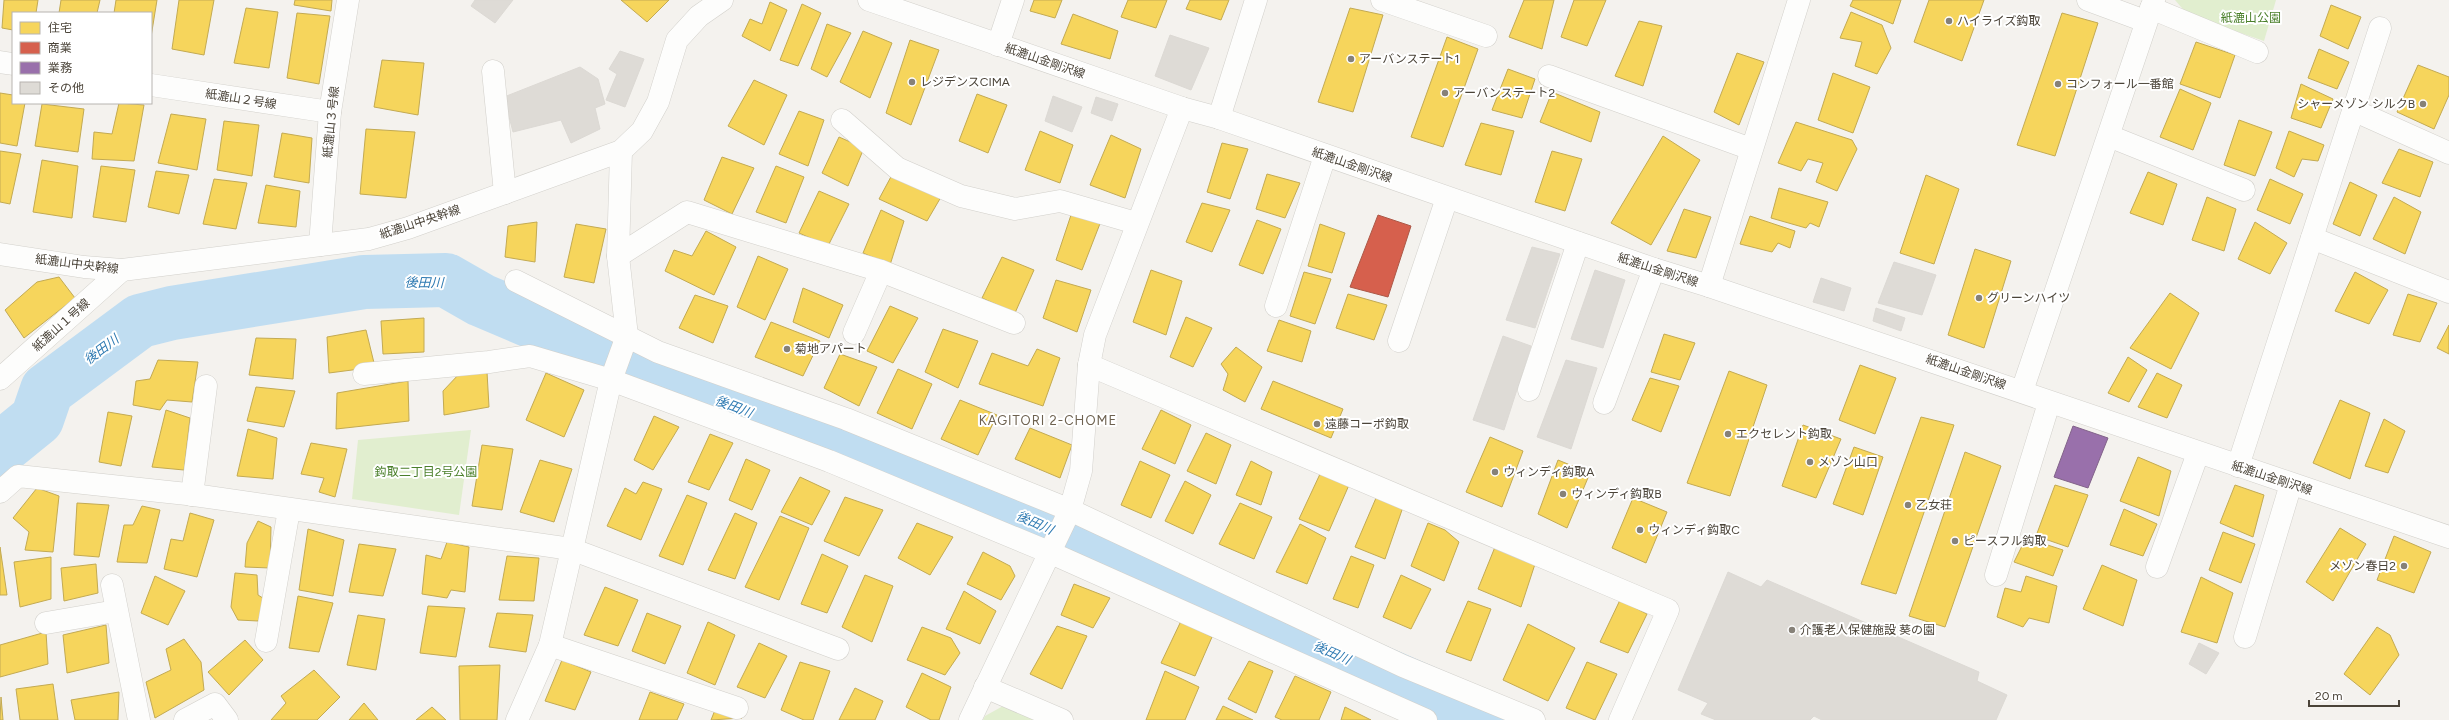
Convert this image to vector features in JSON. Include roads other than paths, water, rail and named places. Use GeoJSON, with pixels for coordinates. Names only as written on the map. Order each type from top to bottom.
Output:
{"type":"FeatureCollection","features":[{"type":"Feature","properties":{"kind":"street","name":"紙漉山３号線"},"geometry":{"type":"LineString","coordinates":[[320,245],[330,112],[348,0]]}},
{"type":"Feature","properties":{"kind":"street","name":"紙漉山中央幹線"},"geometry":{"type":"LineString","coordinates":[[0,254],[122,270],[369,238],[408,228],[622,151],[642,131],[658,102],[677,40],[699,16],[722,0]]}},
{"type":"Feature","properties":{"kind":"street","name":"紙漉山金剛沢線"},"geometry":{"type":"LineString","coordinates":[[868,0],[1182,108],[1219,118],[1654,269],[1709,286],[2449,537]]}},
{"type":"Feature","properties":{"kind":"street"},"geometry":{"type":"LineString","coordinates":[[998,45],[1013,0]]}},
{"type":"Feature","properties":{"kind":"street"},"geometry":{"type":"LineString","coordinates":[[1219,118],[1256,0]]}},
{"type":"Feature","properties":{"kind":"street"},"geometry":{"type":"LineString","coordinates":[[1382,0],[1486,36]]}},
{"type":"Feature","properties":{"kind":"street"},"geometry":{"type":"LineString","coordinates":[[1709,286],[1799,0]]}},
{"type":"Feature","properties":{"kind":"street"},"geometry":{"type":"LineString","coordinates":[[2088,0],[2150,10],[2257,52]]}},
{"type":"Feature","properties":{"kind":"street"},"geometry":{"type":"LineString","coordinates":[[2022,392],[2150,10]]}},
{"type":"Feature","properties":{"kind":"street"},"geometry":{"type":"LineString","coordinates":[[2238,466],[2380,28]]}},
{"type":"Feature","properties":{"kind":"street"},"geometry":{"type":"LineString","coordinates":[[0,62],[12,64]]}},
{"type":"Feature","properties":{"kind":"street"},"geometry":{"type":"LineString","coordinates":[[493,70],[505,193]]}},
{"type":"Feature","properties":{"kind":"street"},"geometry":{"type":"LineString","coordinates":[[1549,76],[1751,149]]}},
{"type":"Feature","properties":{"kind":"street","name":"紙漉山２号線"},"geometry":{"type":"LineString","coordinates":[[152,85],[330,112]]}},
{"type":"Feature","properties":{"kind":"street"},"geometry":{"type":"LineString","coordinates":[[970,720],[1068,515],[1081,471],[1089,365],[1094,335],[1182,108]]}},
{"type":"Feature","properties":{"kind":"street"},"geometry":{"type":"LineString","coordinates":[[2353,110],[2449,153]]}},
{"type":"Feature","properties":{"kind":"street"},"geometry":{"type":"LineString","coordinates":[[842,120],[897,168],[961,196],[1015,210],[1060,201],[1136,224]]}},
{"type":"Feature","properties":{"kind":"street"},"geometry":{"type":"LineString","coordinates":[[2108,136],[2244,190]]}},
{"type":"Feature","properties":{"kind":"street"},"geometry":{"type":"LineString","coordinates":[[517,720],[550,645],[571,549],[613,375],[625,342],[618,256],[622,151]]}},
{"type":"Feature","properties":{"kind":"street"},"geometry":{"type":"LineString","coordinates":[[1276,306],[1325,156]]}},
{"type":"Feature","properties":{"kind":"street"},"geometry":{"type":"LineString","coordinates":[[1398,341],[1447,198]]}},
{"type":"Feature","properties":{"kind":"street"},"geometry":{"type":"LineString","coordinates":[[618,256],[687,212],[881,271],[1014,323]]}},
{"type":"Feature","properties":{"kind":"street"},"geometry":{"type":"LineString","coordinates":[[2312,238],[2449,292]]}},
{"type":"Feature","properties":{"kind":"street"},"geometry":{"type":"LineString","coordinates":[[1529,390],[1578,243]]}},
{"type":"Feature","properties":{"kind":"street"},"geometry":{"type":"LineString","coordinates":[[1604,404],[1654,269]]}},
{"type":"Feature","properties":{"kind":"street","name":"紙漉山１号線"},"geometry":{"type":"LineString","coordinates":[[0,379],[122,270]]}},
{"type":"Feature","properties":{"kind":"street"},"geometry":{"type":"LineString","coordinates":[[854,333],[881,271]]}},
{"type":"Feature","properties":{"kind":"street"},"geometry":{"type":"LineString","coordinates":[[516,281],[625,342],[658,352],[846,419],[1068,515],[1403,666],[1534,720]]}},
{"type":"Feature","properties":{"kind":"street"},"geometry":{"type":"LineString","coordinates":[[364,374],[489,362],[530,356],[613,375],[1054,547],[1426,720]]}},
{"type":"Feature","properties":{"kind":"street"},"geometry":{"type":"LineString","coordinates":[[1089,365],[1668,610],[1620,720]]}},
{"type":"Feature","properties":{"kind":"street"},"geometry":{"type":"LineString","coordinates":[[192,495],[206,386]]}},
{"type":"Feature","properties":{"kind":"street"},"geometry":{"type":"LineString","coordinates":[[1996,575],[2049,402]]}},
{"type":"Feature","properties":{"kind":"street"},"geometry":{"type":"LineString","coordinates":[[2156,567],[2198,453]]}},
{"type":"Feature","properties":{"kind":"street"},"geometry":{"type":"LineString","coordinates":[[0,492],[18,476],[192,495],[571,549],[838,649]]}},
{"type":"Feature","properties":{"kind":"street"},"geometry":{"type":"LineString","coordinates":[[2245,637],[2291,484]]}},
{"type":"Feature","properties":{"kind":"street"},"geometry":{"type":"LineString","coordinates":[[266,642],[290,510]]}},
{"type":"Feature","properties":{"kind":"street"},"geometry":{"type":"LineString","coordinates":[[112,585],[139,720]]}},
{"type":"Feature","properties":{"kind":"street"},"geometry":{"type":"LineString","coordinates":[[46,623],[116,611]]}},
{"type":"Feature","properties":{"kind":"street"},"geometry":{"type":"LineString","coordinates":[[550,645],[737,708]]}},
{"type":"Feature","properties":{"kind":"street"},"geometry":{"type":"LineString","coordinates":[[985,687],[1062,720]]}},
{"type":"Feature","properties":{"kind":"street"},"geometry":{"type":"LineString","coordinates":[[185,720],[215,704],[227,720]]}},
{"type":"Feature","properties":{"kind":"waterway","name":"後田川"},"geometry":{"type":"LineString","coordinates":[[0,449],[37,419],[47,390],[140,321],[172,313],[364,282],[446,280],[481,300],[743,411],[849,441],[1489,720]]}},
{"type":"Feature","properties":{"kind":"place","name":"ハイライズ鈎取"},"geometry":{"type":"Point","coordinates":[1949,21]}},
{"type":"Feature","properties":{"kind":"place","name":"アーバンステート1"},"geometry":{"type":"Point","coordinates":[1351,59]}},
{"type":"Feature","properties":{"kind":"place","name":"レジデンスCIMA"},"geometry":{"type":"Point","coordinates":[912,82]}},
{"type":"Feature","properties":{"kind":"place","name":"コンフォール一番館"},"geometry":{"type":"Point","coordinates":[2058,84]}},
{"type":"Feature","properties":{"kind":"place","name":"アーバンステート2"},"geometry":{"type":"Point","coordinates":[1445,93]}},
{"type":"Feature","properties":{"kind":"place","name":"シャーメゾン シルクB"},"geometry":{"type":"Point","coordinates":[2423,104]}},
{"type":"Feature","properties":{"kind":"place","name":"グリーンハイツ"},"geometry":{"type":"Point","coordinates":[1979,298]}},
{"type":"Feature","properties":{"kind":"place","name":"菊地アパート"},"geometry":{"type":"Point","coordinates":[787,349]}},
{"type":"Feature","properties":{"kind":"place","name":"遠藤コーポ鈎取"},"geometry":{"type":"Point","coordinates":[1317,424]}},
{"type":"Feature","properties":{"kind":"place","name":"エクセレント鈎取"},"geometry":{"type":"Point","coordinates":[1728,434]}},
{"type":"Feature","properties":{"kind":"place","name":"メゾン山口"},"geometry":{"type":"Point","coordinates":[1810,462]}},
{"type":"Feature","properties":{"kind":"place","name":"ウィンディ鈎取A"},"geometry":{"type":"Point","coordinates":[1495,472]}},
{"type":"Feature","properties":{"kind":"place","name":"ウィンディ鈎取B"},"geometry":{"type":"Point","coordinates":[1563,494]}},
{"type":"Feature","properties":{"kind":"place","name":"乙女荘"},"geometry":{"type":"Point","coordinates":[1908,505]}},
{"type":"Feature","properties":{"kind":"place","name":"ウィンディ鈎取C"},"geometry":{"type":"Point","coordinates":[1640,530]}},
{"type":"Feature","properties":{"kind":"place","name":"ピースフル鈎取"},"geometry":{"type":"Point","coordinates":[1955,541]}},
{"type":"Feature","properties":{"kind":"place","name":"メゾン春日2"},"geometry":{"type":"Point","coordinates":[2404,566]}},
{"type":"Feature","properties":{"kind":"place","name":"介護老人保健施設 葵の園"},"geometry":{"type":"Point","coordinates":[1792,630]}},
{"type":"Feature","properties":{"kind":"district","name":"KAGITORI 2-CHOME"},"geometry":{"type":"Point","coordinates":[1048,420]}},
{"type":"Feature","properties":{"kind":"park label","name":"紙漉山公園"},"geometry":{"type":"Point","coordinates":[2251,18]}},
{"type":"Feature","properties":{"kind":"park label","name":"鈎取二丁目2号公園"},"geometry":{"type":"Point","coordinates":[426,472]}}]}
